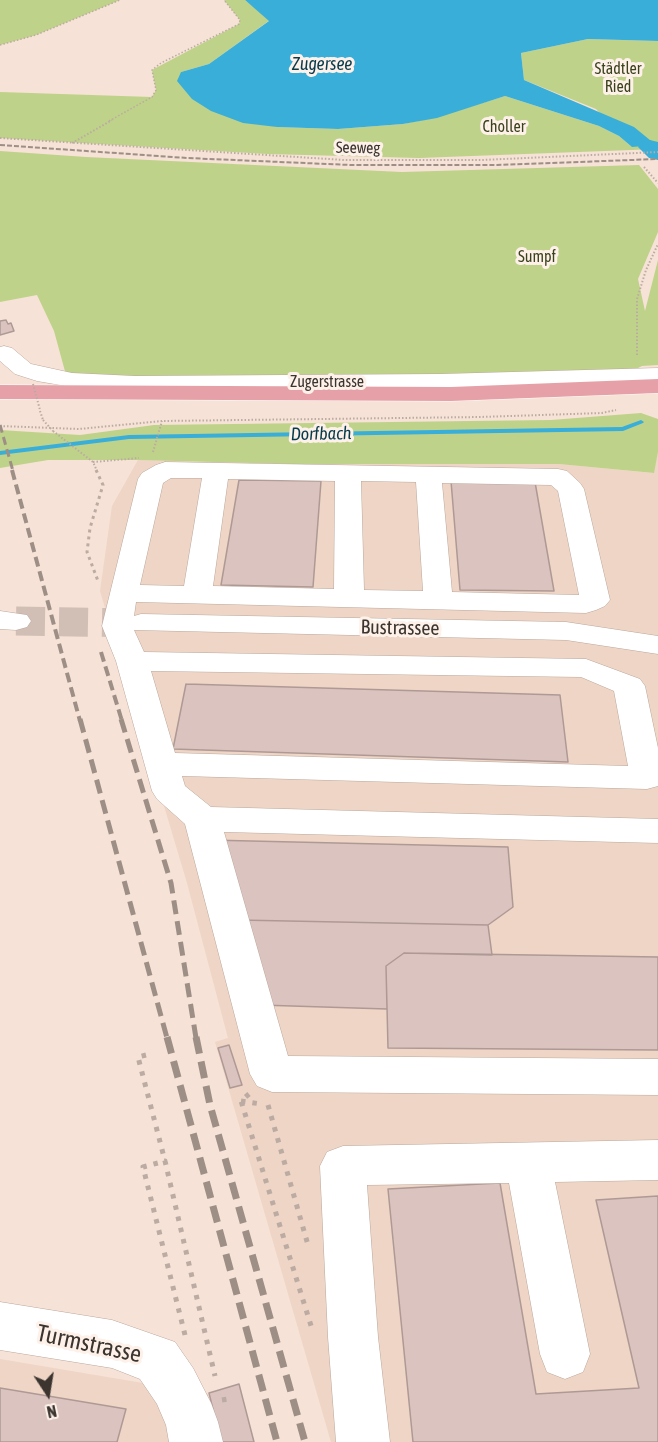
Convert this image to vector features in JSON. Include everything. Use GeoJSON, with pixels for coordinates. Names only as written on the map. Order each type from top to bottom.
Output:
{"type":"FeatureCollection","features":[{"type":"Feature","properties":{"kind":"main road","name":"Zugerstrasse"},"geometry":{"type":"LineString","coordinates":[[0,392],[452,394],[652,379]]}},
{"type":"Feature","properties":{"kind":"main road","name":"Zugerstrasse"},"geometry":{"type":"LineString","coordinates":[[0,402],[255,404],[455,402],[658,395]]}},
{"type":"Feature","properties":{"kind":"street","name":"Zugerstrasse"},"geometry":{"type":"LineString","coordinates":[[4,353],[23,369],[37,374],[72,380],[135,383],[652,379]]}},
{"type":"Feature","properties":{"kind":"street"},"geometry":{"type":"LineString","coordinates":[[123,593],[586,603],[595,600],[572,489],[558,477],[165,470],[151,479],[123,593],[129,624],[132,661],[169,791],[202,819],[273,1074],[658,1077]]}},
{"type":"Feature","properties":{"kind":"street"},"geometry":{"type":"LineString","coordinates":[[197,594],[216,470]]}},
{"type":"Feature","properties":{"kind":"street"},"geometry":{"type":"LineString","coordinates":[[348,472],[349,598]]}},
{"type":"Feature","properties":{"kind":"street"},"geometry":{"type":"LineString","coordinates":[[428,473],[438,600]]}},
{"type":"Feature","properties":{"kind":"street","name":"Bustrassee"},"geometry":{"type":"LineString","coordinates":[[129,624],[566,631],[658,645]]}},
{"type":"Feature","properties":{"kind":"street"},"geometry":{"type":"LineString","coordinates":[[132,661],[586,668],[629,686],[653,785],[161,764]]}},
{"type":"Feature","properties":{"kind":"street"},"geometry":{"type":"LineString","coordinates":[[202,819],[658,831]]}},
{"type":"Feature","properties":{"kind":"street"},"geometry":{"type":"LineString","coordinates":[[363,1442],[353,1337],[343,1166],[658,1160]]}},
{"type":"Feature","properties":{"kind":"street"},"geometry":{"type":"LineString","coordinates":[[528,1162],[566,1354]]}},
{"type":"Feature","properties":{"kind":"street","name":"Turmstrasse"},"geometry":{"type":"LineString","coordinates":[[0,1326],[111,1344],[157,1360],[175,1386],[192,1422],[196,1442]]}},
{"type":"Feature","properties":{"kind":"path"},"geometry":{"type":"LineString","coordinates":[[0,45],[36,35],[120,0]]}},
{"type":"Feature","properties":{"kind":"path"},"geometry":{"type":"LineString","coordinates":[[72,143],[152,97],[156,90],[152,70],[161,63],[239,24],[240,20],[224,0]]}},
{"type":"Feature","properties":{"kind":"path","name":"Seeweg"},"geometry":{"type":"LineString","coordinates":[[0,138],[344,160],[482,160],[658,152]]}},
{"type":"Feature","properties":{"kind":"path"},"geometry":{"type":"LineString","coordinates":[[644,167],[658,183]]}},
{"type":"Feature","properties":{"kind":"path"},"geometry":{"type":"LineString","coordinates":[[652,379],[637,356],[637,299],[646,270],[658,244]]}},
{"type":"Feature","properties":{"kind":"path"},"geometry":{"type":"LineString","coordinates":[[33,384],[43,420],[53,431],[93,462],[103,485],[90,528],[87,552],[107,607],[129,624]]}},
{"type":"Feature","properties":{"kind":"path"},"geometry":{"type":"LineString","coordinates":[[0,426],[79,429],[162,421],[153,453],[145,458],[93,462]]}},
{"type":"Feature","properties":{"kind":"path"},"geometry":{"type":"LineString","coordinates":[[147,1055],[138,1057],[165,1161],[216,1380]]}},
{"type":"Feature","properties":{"kind":"path"},"geometry":{"type":"LineString","coordinates":[[240,1101],[273,1074]]}},
{"type":"Feature","properties":{"kind":"path"},"geometry":{"type":"LineString","coordinates":[[240,1101],[268,1105],[311,1254]]}},
{"type":"Feature","properties":{"kind":"path"},"geometry":{"type":"LineString","coordinates":[[240,1101],[313,1333]]}},
{"type":"Feature","properties":{"kind":"path"},"geometry":{"type":"LineString","coordinates":[[165,1161],[143,1167],[187,1340]]}},
{"type":"Feature","properties":{"kind":"shaded area"},"geometry":{"type":"Polygon","coordinates":[[[658,452],[658,1442],[331,1442],[215,1042],[228,1038],[187,883],[100,591],[112,506],[138,460],[290,464],[559,464],[653,473],[658,452]]]}},
{"type":"Feature","properties":{"kind":"shaded area"},"geometry":{"type":"Polygon","coordinates":[[[0,1359],[208,1394],[220,1442],[0,1442],[0,1359]]]}},
{"type":"Feature","properties":{"kind":"green space"},"geometry":{"type":"Polygon","coordinates":[[[0,0],[120,0],[36,35],[0,45],[0,0]]]}},
{"type":"Feature","properties":{"kind":"green space","name":"Choller"},"geometry":{"type":"Polygon","coordinates":[[[224,0],[245,0],[270,20],[209,64],[181,72],[277,127],[338,129],[403,124],[437,117],[505,96],[599,126],[619,136],[632,147],[596,109],[524,80],[521,53],[588,39],[658,41],[658,149],[419,158],[267,154],[0,138],[0,92],[152,97],[156,90],[152,70],[239,24],[240,20],[224,0]]]}},
{"type":"Feature","properties":{"kind":"green space","name":"Sumpf"},"geometry":{"type":"Polygon","coordinates":[[[0,151],[402,172],[639,165],[658,189],[658,232],[638,279],[645,311],[658,260],[658,365],[642,366],[632,371],[161,380],[66,375],[54,331],[37,295],[0,302],[0,151]]]}},
{"type":"Feature","properties":{"kind":"green space"},"geometry":{"type":"Polygon","coordinates":[[[641,413],[658,419],[658,452],[654,473],[559,464],[290,464],[138,460],[48,460],[0,468],[0,430],[80,435],[154,425],[551,420],[641,413]]]}},
{"type":"Feature","properties":{"kind":"water","name":"Zugersee"},"geometry":{"type":"Polygon","coordinates":[[[245,0],[658,0],[658,41],[588,39],[521,53],[524,80],[634,127],[656,145],[632,147],[619,136],[599,126],[505,96],[437,118],[403,124],[338,129],[277,127],[243,123],[211,111],[192,99],[177,81],[181,72],[209,64],[269,21],[245,0]]]}},
{"type":"Feature","properties":{"kind":"building"},"geometry":{"type":"Polygon","coordinates":[[[6,320],[8,324],[11,323],[14,331],[0,335],[0,321],[6,320]]]}},
{"type":"Feature","properties":{"kind":"building"},"geometry":{"type":"Polygon","coordinates":[[[239,480],[321,481],[313,587],[221,585],[239,480]]]}},
{"type":"Feature","properties":{"kind":"building"},"geometry":{"type":"Polygon","coordinates":[[[451,481],[535,482],[554,591],[460,590],[451,481]]]}},
{"type":"Feature","properties":{"kind":"building"},"geometry":{"type":"Polygon","coordinates":[[[186,684],[560,695],[568,762],[173,749],[186,684]]]}},
{"type":"Feature","properties":{"kind":"building"},"geometry":{"type":"Polygon","coordinates":[[[208,840],[508,847],[513,907],[488,925],[238,920],[208,840]]]}},
{"type":"Feature","properties":{"kind":"building"},"geometry":{"type":"Polygon","coordinates":[[[238,920],[488,925],[492,955],[404,953],[386,966],[387,1009],[260,1005],[238,920]]]}},
{"type":"Feature","properties":{"kind":"building"},"geometry":{"type":"Polygon","coordinates":[[[404,953],[658,957],[658,1050],[388,1048],[386,966],[404,953]]]}},
{"type":"Feature","properties":{"kind":"building"},"geometry":{"type":"Polygon","coordinates":[[[229,1045],[242,1085],[230,1088],[218,1048],[229,1045]]]}},
{"type":"Feature","properties":{"kind":"building"},"geometry":{"type":"Polygon","coordinates":[[[500,1183],[536,1394],[639,1388],[596,1200],[658,1196],[658,1442],[413,1442],[388,1189],[500,1183]]]}},
{"type":"Feature","properties":{"kind":"building"},"geometry":{"type":"Polygon","coordinates":[[[239,1384],[254,1442],[221,1442],[209,1393],[239,1384]]]}},
{"type":"Feature","properties":{"kind":"building"},"geometry":{"type":"Polygon","coordinates":[[[0,1388],[126,1409],[117,1442],[0,1442],[0,1388]]]}},
{"type":"Feature","properties":{"kind":"waterway","name":"Dorfbach"},"geometry":{"type":"LineString","coordinates":[[650,147],[658,153]]}},
{"type":"Feature","properties":{"kind":"waterway","name":"Dorfbach"},"geometry":{"type":"LineString","coordinates":[[0,453],[129,437],[623,429],[641,422]]}},
{"type":"Feature","properties":{"kind":"tunnel"},"geometry":{"type":"LineString","coordinates":[[16,621],[141,623]]}},
{"type":"Feature","properties":{"kind":"railway"},"geometry":{"type":"LineString","coordinates":[[0,145],[187,158],[351,165],[497,165],[658,159]]}},
{"type":"Feature","properties":{"kind":"railway"},"geometry":{"type":"LineString","coordinates":[[0,425],[13,471]]}},
{"type":"Feature","properties":{"kind":"railway"},"geometry":{"type":"LineString","coordinates":[[12,470],[80,721]]}},
{"type":"Feature","properties":{"kind":"railway"},"geometry":{"type":"LineString","coordinates":[[101,652],[122,721]]}},
{"type":"Feature","properties":{"kind":"railway"},"geometry":{"type":"LineString","coordinates":[[80,719],[167,1038]]}},
{"type":"Feature","properties":{"kind":"railway"},"geometry":{"type":"LineString","coordinates":[[121,719],[171,883],[196,1038]]}},
{"type":"Feature","properties":{"kind":"railway"},"geometry":{"type":"LineString","coordinates":[[167,1037],[277,1442]]}},
{"type":"Feature","properties":{"kind":"railway"},"geometry":{"type":"LineString","coordinates":[[196,1037],[210,1105],[305,1442]]}},
{"type":"Feature","properties":{"kind":"park label","name":"Städtler Ried"},"geometry":{"type":"Point","coordinates":[618,78]}}]}
